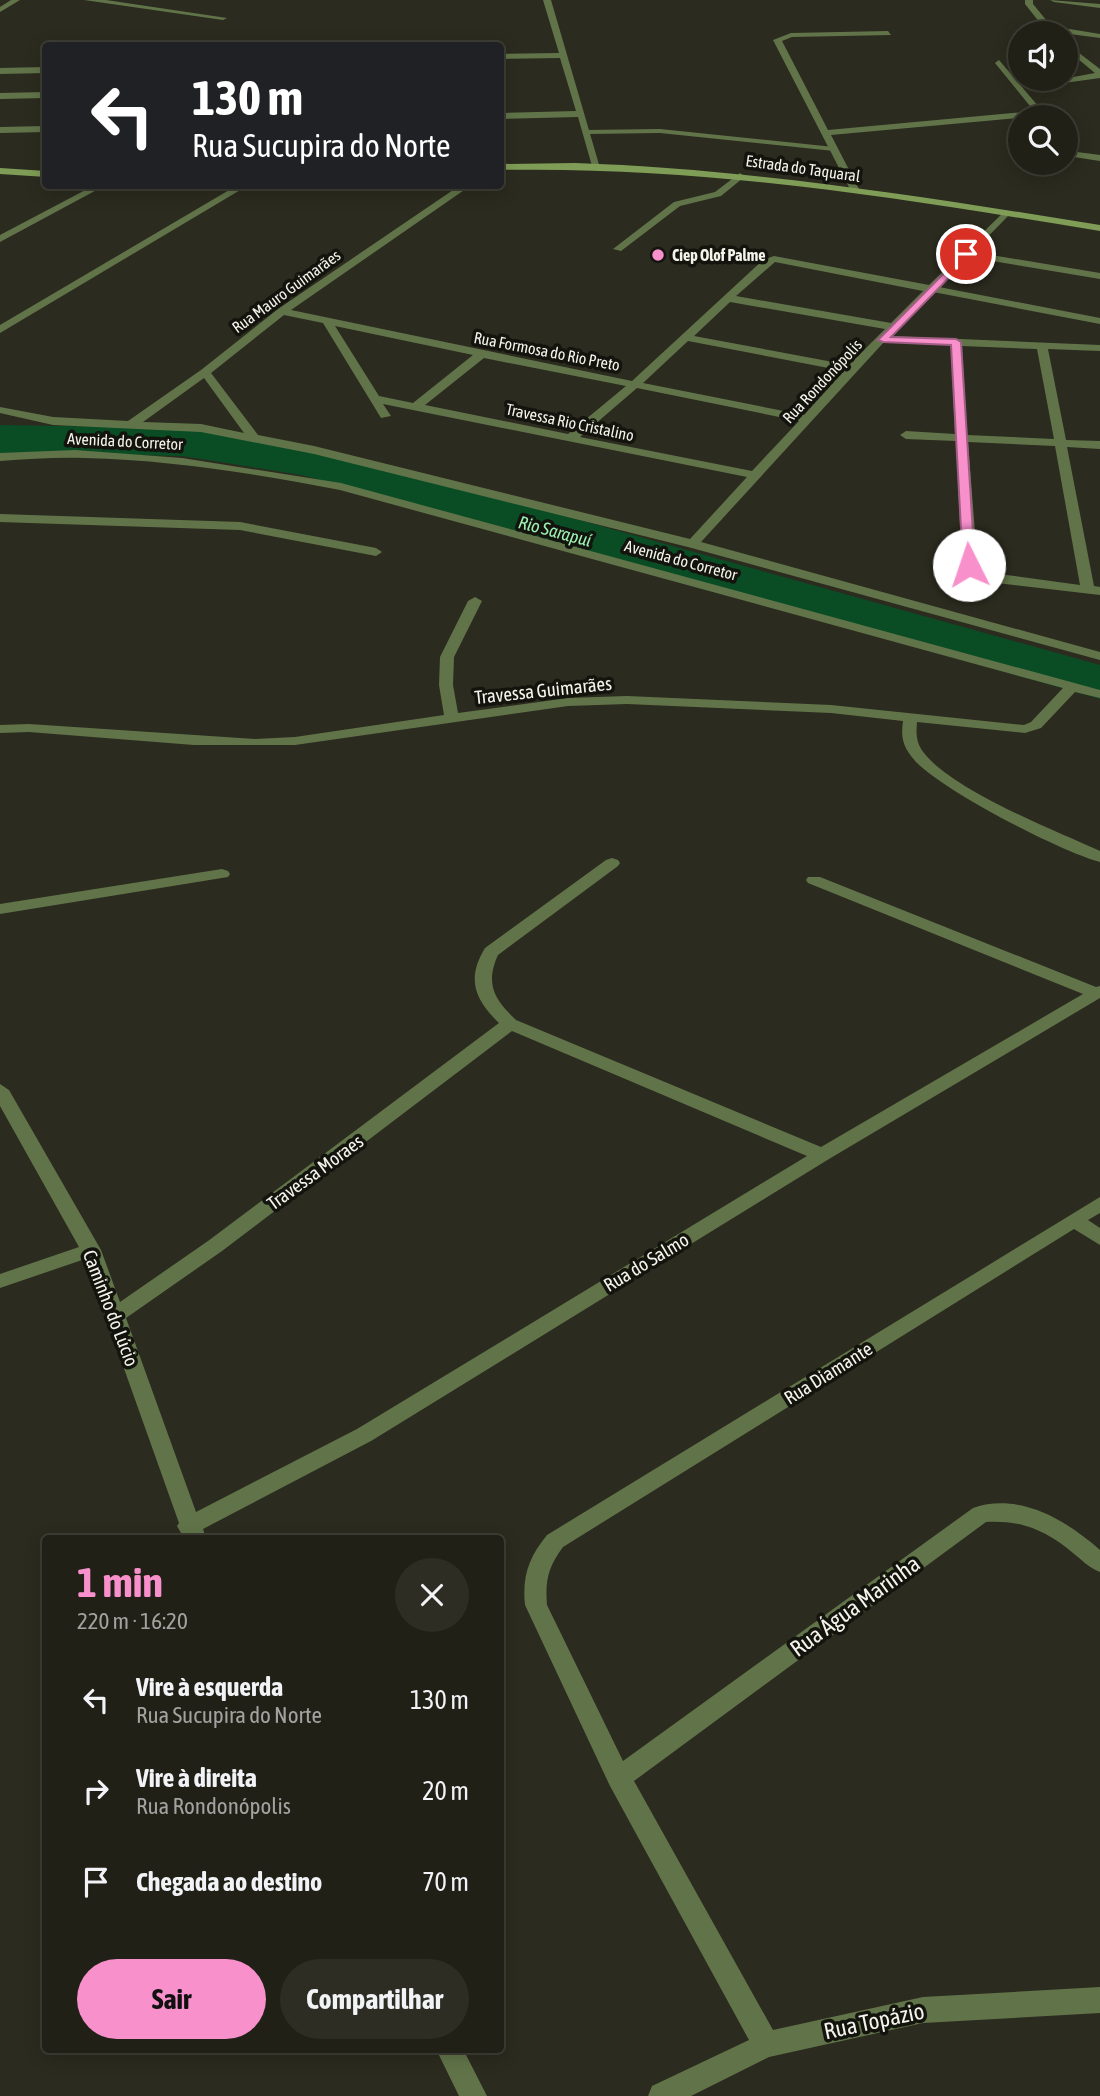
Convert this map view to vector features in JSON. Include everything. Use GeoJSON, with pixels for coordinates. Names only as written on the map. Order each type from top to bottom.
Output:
{"type":"FeatureCollection","features":[{"type":"Feature","properties":{"kind":"street"},"geometry":{"type":"LineString","coordinates":[[0,10],[16,0]]}},
{"type":"Feature","properties":{"kind":"street"},"geometry":{"type":"LineString","coordinates":[[88,0],[223,18]]}},
{"type":"Feature","properties":{"kind":"street"},"geometry":{"type":"LineString","coordinates":[[547,0],[597,166]]}},
{"type":"Feature","properties":{"kind":"street"},"geometry":{"type":"LineString","coordinates":[[1029,0],[1028,4],[1041,21]]}},
{"type":"Feature","properties":{"kind":"street"},"geometry":{"type":"LineString","coordinates":[[1054,0],[1100,6]]}},
{"type":"Feature","properties":{"kind":"street"},"geometry":{"type":"LineString","coordinates":[[855,191],[777,40],[791,35],[888,33]]}},
{"type":"Feature","properties":{"kind":"street"},"geometry":{"type":"LineString","coordinates":[[1078,34],[1100,36]]}},
{"type":"Feature","properties":{"kind":"street"},"geometry":{"type":"LineString","coordinates":[[504,57],[564,55]]}},
{"type":"Feature","properties":{"kind":"street"},"geometry":{"type":"LineString","coordinates":[[1078,55],[1100,74]]}},
{"type":"Feature","properties":{"kind":"street"},"geometry":{"type":"LineString","coordinates":[[826,133],[1040,113],[999,63]]}},
{"type":"Feature","properties":{"kind":"street"},"geometry":{"type":"LineString","coordinates":[[0,71],[42,70]]}},
{"type":"Feature","properties":{"kind":"street"},"geometry":{"type":"LineString","coordinates":[[1078,78],[1100,74]]}},
{"type":"Feature","properties":{"kind":"street"},"geometry":{"type":"LineString","coordinates":[[0,96],[42,95]]}},
{"type":"Feature","properties":{"kind":"street"},"geometry":{"type":"LineString","coordinates":[[504,116],[582,114]]}},
{"type":"Feature","properties":{"kind":"street"},"geometry":{"type":"LineString","coordinates":[[0,130],[42,129]]}},
{"type":"Feature","properties":{"kind":"street"},"geometry":{"type":"LineString","coordinates":[[1078,155],[1100,158]]}},
{"type":"Feature","properties":{"kind":"street","name":"Estrada do Taquaral"},"geometry":{"type":"LineString","coordinates":[[504,167],[597,166],[740,176],[1100,228]]}},
{"type":"Feature","properties":{"kind":"street"},"geometry":{"type":"LineString","coordinates":[[0,171],[42,174]]}},
{"type":"Feature","properties":{"kind":"street"},"geometry":{"type":"LineString","coordinates":[[0,239],[93,189]]}},
{"type":"Feature","properties":{"kind":"street"},"geometry":{"type":"LineString","coordinates":[[0,330],[237,189]]}},
{"type":"Feature","properties":{"kind":"street","name":"Rua Mauro Guimarães"},"geometry":{"type":"LineString","coordinates":[[129,426],[205,372],[282,311],[460,189]]}},
{"type":"Feature","properties":{"kind":"street","name":"Rua Rondonópolis"},"geometry":{"type":"LineString","coordinates":[[693,544],[758,476],[852,369],[934,289],[1006,213]]}},
{"type":"Feature","properties":{"kind":"street"},"geometry":{"type":"LineString","coordinates":[[966,254],[1100,276]]}},
{"type":"Feature","properties":{"kind":"street"},"geometry":{"type":"LineString","coordinates":[[571,438],[634,385],[767,262],[784,260],[1100,321]]}},
{"type":"Feature","properties":{"kind":"street"},"geometry":{"type":"LineString","coordinates":[[728,298],[893,327]]}},
{"type":"Feature","properties":{"kind":"street","name":"Rua Formosa do Rio Preto"},"geometry":{"type":"LineString","coordinates":[[282,311],[807,419]]}},
{"type":"Feature","properties":{"kind":"street"},"geometry":{"type":"LineString","coordinates":[[327,321],[385,416]]}},
{"type":"Feature","properties":{"kind":"street"},"geometry":{"type":"LineString","coordinates":[[684,337],[852,369]]}},
{"type":"Feature","properties":{"kind":"street"},"geometry":{"type":"LineString","coordinates":[[883,340],[1100,348]]}},
{"type":"Feature","properties":{"kind":"street"},"geometry":{"type":"LineString","coordinates":[[956,342],[969,565],[972,573],[980,577],[1094,590],[1060,443],[1042,345]]}},
{"type":"Feature","properties":{"kind":"street"},"geometry":{"type":"LineString","coordinates":[[417,406],[482,354]]}},
{"type":"Feature","properties":{"kind":"street"},"geometry":{"type":"LineString","coordinates":[[205,372],[251,436]]}},
{"type":"Feature","properties":{"kind":"street","name":"Travessa Rio Cristalino"},"geometry":{"type":"LineString","coordinates":[[376,399],[758,476]]}},
{"type":"Feature","properties":{"kind":"street","name":"Avenida do Corretor"},"geometry":{"type":"LineString","coordinates":[[0,411],[53,421],[201,428],[251,436],[693,544],[1100,656]]}},
{"type":"Feature","properties":{"kind":"street"},"geometry":{"type":"LineString","coordinates":[[906,435],[1100,445]]}},
{"type":"Feature","properties":{"kind":"street","name":"Avenida do Corretor"},"geometry":{"type":"LineString","coordinates":[[0,457],[82,454],[168,459],[260,471],[341,487],[1100,694]]}},
{"type":"Feature","properties":{"kind":"street"},"geometry":{"type":"LineString","coordinates":[[0,518],[240,526],[376,552]]}},
{"type":"Feature","properties":{"kind":"street"},"geometry":{"type":"LineString","coordinates":[[452,720],[446,685],[447,657],[475,601]]}},
{"type":"Feature","properties":{"kind":"street","name":"Travessa Guimarães"},"geometry":{"type":"LineString","coordinates":[[0,729],[42,729],[255,743],[295,741],[568,702],[627,700],[831,709],[1026,729],[1036,725],[1073,686]]}},
{"type":"Feature","properties":{"kind":"street"},"geometry":{"type":"LineString","coordinates":[[910,718],[909,741],[919,756],[942,776],[995,808],[1100,857]]}},
{"type":"Feature","properties":{"kind":"street"},"geometry":{"type":"LineString","coordinates":[[612,863],[491,953],[481,971],[481,988],[488,1003],[510,1024],[822,1155]]}},
{"type":"Feature","properties":{"kind":"street"},"geometry":{"type":"LineString","coordinates":[[0,909],[222,874]]}},
{"type":"Feature","properties":{"kind":"street"},"geometry":{"type":"LineString","coordinates":[[814,880],[1099,992]]}},
{"type":"Feature","properties":{"kind":"street","name":"Rua do Salmo"},"geometry":{"type":"LineString","coordinates":[[191,1532],[364,1435],[822,1155],[1099,992]]}},
{"type":"Feature","properties":{"kind":"street","name":"Travessa Moraes"},"geometry":{"type":"LineString","coordinates":[[116,1315],[236,1230],[510,1024]]}},
{"type":"Feature","properties":{"kind":"street","name":"Caminho do Lúcio"},"geometry":{"type":"LineString","coordinates":[[0,1090],[91,1250],[191,1532]]}},
{"type":"Feature","properties":{"kind":"street","name":"Rua Diamante"},"geometry":{"type":"LineString","coordinates":[[619,1778],[536,1605],[534,1581],[537,1563],[555,1541],[1100,1204]]}},
{"type":"Feature","properties":{"kind":"street"},"geometry":{"type":"LineString","coordinates":[[1075,1220],[1100,1238]]}},
{"type":"Feature","properties":{"kind":"street"},"geometry":{"type":"LineString","coordinates":[[0,1281],[91,1250]]}},
{"type":"Feature","properties":{"kind":"street","name":"Rua Água Marinha"},"geometry":{"type":"LineString","coordinates":[[619,1778],[981,1514],[1007,1511],[1028,1514],[1064,1531],[1100,1563]]}},
{"type":"Feature","properties":{"kind":"street"},"geometry":{"type":"LineString","coordinates":[[619,1778],[766,2045]]}},
{"type":"Feature","properties":{"kind":"street","name":"Rua Topázio"},"geometry":{"type":"LineString","coordinates":[[662,2096],[766,2045],[923,2010],[1100,2000]]}},
{"type":"Feature","properties":{"kind":"street"},"geometry":{"type":"LineString","coordinates":[[451,2053],[473,2096]]}},
{"type":"Feature","properties":{"kind":"lane"},"geometry":{"type":"LineString","coordinates":[[587,132],[660,131],[834,149]]}},
{"type":"Feature","properties":{"kind":"lane"},"geometry":{"type":"LineString","coordinates":[[618,249],[677,204],[718,194],[740,176]]}},
{"type":"Feature","properties":{"kind":"waterway","name":"Rio Sarapuí"},"geometry":{"type":"LineString","coordinates":[[0,439],[182,442],[302,461],[440,496],[1100,682]]}},
{"type":"Feature","properties":{"kind":"place","name":"Ciep Olof Palme"},"geometry":{"type":"Point","coordinates":[658,255]}},
{"type":"Feature","properties":{"kind":"route"},"geometry":{"type":"LineString","coordinates":[[966,254],[883,340],[956,342],[969,565]]}}]}
